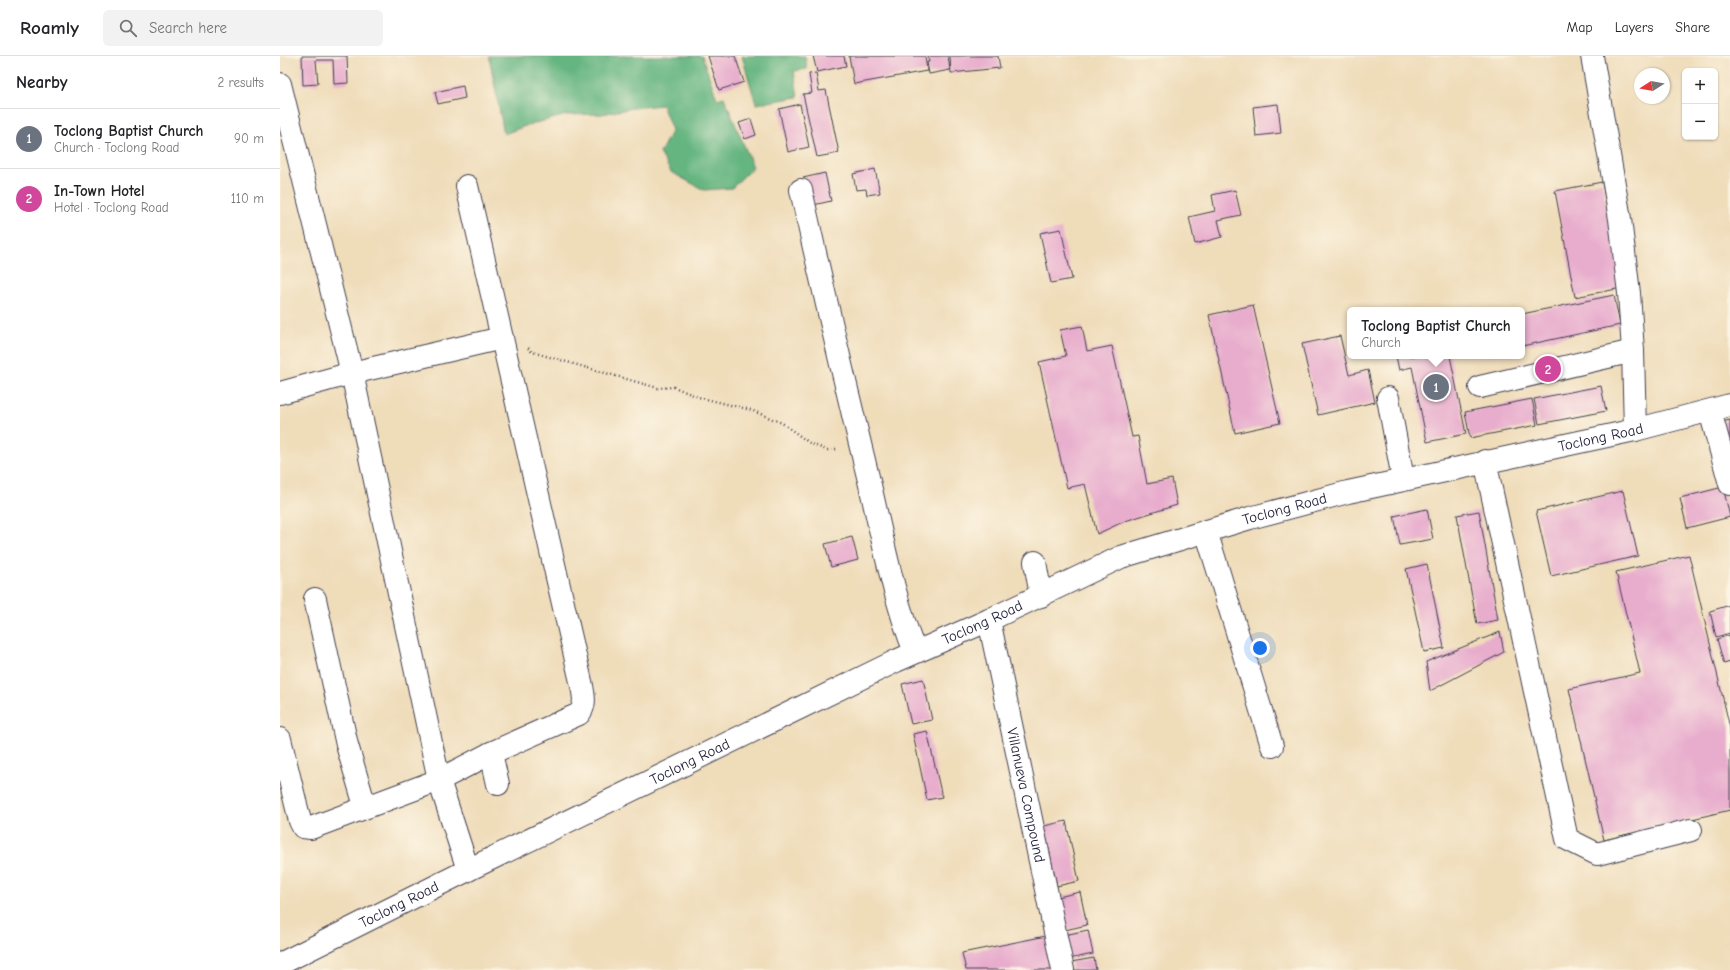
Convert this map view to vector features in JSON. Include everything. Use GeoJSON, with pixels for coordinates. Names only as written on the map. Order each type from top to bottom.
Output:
{"type":"FeatureCollection","features":[{"type":"Feature","properties":{"kind":"street"},"geometry":{"type":"LineString","coordinates":[[1592,56],[1620,219],[1629,293],[1633,351],[1635,430]]}},
{"type":"Feature","properties":{"kind":"street"},"geometry":{"type":"LineString","coordinates":[[280,84],[352,373],[439,780],[468,870]]}},
{"type":"Feature","properties":{"kind":"street"},"geometry":{"type":"LineString","coordinates":[[280,739],[300,821],[303,827],[312,828],[365,806],[439,780],[491,753],[579,714],[583,709],[585,700],[467,186]]}},
{"type":"Feature","properties":{"kind":"street"},"geometry":{"type":"LineString","coordinates":[[801,190],[866,470],[907,632],[915,652]]}},
{"type":"Feature","properties":{"kind":"street"},"geometry":{"type":"LineString","coordinates":[[280,393],[352,373],[502,336]]}},
{"type":"Feature","properties":{"kind":"street"},"geometry":{"type":"LineString","coordinates":[[1480,387],[1633,351]]}},
{"type":"Feature","properties":{"kind":"street"},"geometry":{"type":"LineString","coordinates":[[1388,398],[1403,479]]}},
{"type":"Feature","properties":{"kind":"street"},"geometry":{"type":"LineString","coordinates":[[1720,408],[1730,484]]}},
{"type":"Feature","properties":{"kind":"street","name":"Toclong Road"},"geometry":{"type":"LineString","coordinates":[[280,964],[468,870],[915,652],[990,620],[1121,557],[1206,531],[1348,492],[1485,461],[1635,430],[1720,408]]}},
{"type":"Feature","properties":{"kind":"street"},"geometry":{"type":"LineString","coordinates":[[1485,461],[1567,838],[1597,854],[1691,830]]}},
{"type":"Feature","properties":{"kind":"street"},"geometry":{"type":"LineString","coordinates":[[1206,531],[1272,746]]}},
{"type":"Feature","properties":{"kind":"street"},"geometry":{"type":"LineString","coordinates":[[1035,562],[1041,596]]}},
{"type":"Feature","properties":{"kind":"street"},"geometry":{"type":"LineString","coordinates":[[315,599],[347,745],[365,806]]}},
{"type":"Feature","properties":{"kind":"street","name":"Villanueva Compound"},"geometry":{"type":"LineString","coordinates":[[990,620],[1063,970]]}},
{"type":"Feature","properties":{"kind":"street"},"geometry":{"type":"LineString","coordinates":[[491,753],[498,784]]}},
{"type":"Feature","properties":{"kind":"path"},"geometry":{"type":"LineString","coordinates":[[502,336],[519,339],[532,352],[658,388],[674,387],[698,397],[751,410],[782,423],[810,444],[827,450],[839,449],[847,452],[866,470]]}},
{"type":"Feature","properties":{"kind":"green space"},"geometry":{"type":"Polygon","coordinates":[[[489,56],[702,56],[717,99],[724,97],[753,167],[732,188],[704,190],[671,172],[660,153],[672,130],[662,105],[633,108],[602,114],[567,115],[528,125],[504,134],[489,56]]]}},
{"type":"Feature","properties":{"kind":"green space"},"geometry":{"type":"Polygon","coordinates":[[[742,56],[805,56],[807,69],[794,71],[798,97],[756,104],[742,56]]]}},
{"type":"Feature","properties":{"kind":"building"},"geometry":{"type":"Polygon","coordinates":[[[302,56],[347,56],[348,83],[334,84],[333,60],[316,60],[318,84],[303,85],[302,56]]]}},
{"type":"Feature","properties":{"kind":"building"},"geometry":{"type":"Polygon","coordinates":[[[708,56],[735,56],[744,82],[719,90],[708,56]]]}},
{"type":"Feature","properties":{"kind":"building"},"geometry":{"type":"Polygon","coordinates":[[[813,56],[844,56],[846,66],[817,72],[813,56]]]}},
{"type":"Feature","properties":{"kind":"building"},"geometry":{"type":"Polygon","coordinates":[[[849,56],[925,56],[927,71],[854,84],[849,56]]]}},
{"type":"Feature","properties":{"kind":"building"},"geometry":{"type":"Polygon","coordinates":[[[928,56],[948,56],[950,70],[929,74],[927,62],[929,62],[928,56]]]}},
{"type":"Feature","properties":{"kind":"building"},"geometry":{"type":"Polygon","coordinates":[[[950,56],[998,56],[1000,68],[951,73],[950,56]]]}},
{"type":"Feature","properties":{"kind":"building"},"geometry":{"type":"Polygon","coordinates":[[[816,73],[819,91],[826,90],[839,153],[817,157],[803,94],[812,93],[809,74],[816,73]]]}},
{"type":"Feature","properties":{"kind":"building"},"geometry":{"type":"Polygon","coordinates":[[[463,86],[465,98],[438,104],[435,92],[463,86]]]}},
{"type":"Feature","properties":{"kind":"building"},"geometry":{"type":"Polygon","coordinates":[[[800,104],[809,147],[788,152],[779,109],[800,104]]]}},
{"type":"Feature","properties":{"kind":"building"},"geometry":{"type":"Polygon","coordinates":[[[1278,104],[1281,133],[1256,136],[1253,107],[1278,104]]]}},
{"type":"Feature","properties":{"kind":"building"},"geometry":{"type":"Polygon","coordinates":[[[751,119],[756,135],[745,139],[739,123],[751,119]]]}},
{"type":"Feature","properties":{"kind":"building"},"geometry":{"type":"Polygon","coordinates":[[[875,169],[880,193],[867,195],[866,189],[856,190],[853,174],[875,169]]]}},
{"type":"Feature","properties":{"kind":"building"},"geometry":{"type":"Polygon","coordinates":[[[825,173],[831,201],[809,206],[803,178],[825,173]]]}},
{"type":"Feature","properties":{"kind":"building"},"geometry":{"type":"Polygon","coordinates":[[[1602,182],[1622,288],[1575,297],[1555,191],[1602,182]]]}},
{"type":"Feature","properties":{"kind":"building"},"geometry":{"type":"Polygon","coordinates":[[[1235,190],[1241,215],[1218,220],[1222,237],[1195,244],[1189,217],[1215,211],[1212,195],[1235,190]]]}},
{"type":"Feature","properties":{"kind":"building"},"geometry":{"type":"Polygon","coordinates":[[[1061,229],[1072,279],[1051,283],[1040,233],[1061,229]]]}},
{"type":"Feature","properties":{"kind":"building"},"geometry":{"type":"Polygon","coordinates":[[[1614,295],[1620,325],[1525,345],[1525,313],[1614,295]]]}},
{"type":"Feature","properties":{"kind":"building"},"geometry":{"type":"Polygon","coordinates":[[[1253,305],[1280,423],[1235,433],[1209,315],[1253,305]]]}},
{"type":"Feature","properties":{"kind":"building"},"geometry":{"type":"Polygon","coordinates":[[[1082,326],[1087,351],[1112,346],[1132,437],[1138,436],[1147,484],[1172,479],[1177,505],[1125,521],[1097,534],[1085,484],[1067,488],[1039,362],[1066,356],[1060,330],[1082,326]]]}},
{"type":"Feature","properties":{"kind":"building"},"geometry":{"type":"Polygon","coordinates":[[[1340,336],[1349,375],[1368,370],[1375,402],[1318,415],[1302,344],[1340,336]]]}},
{"type":"Feature","properties":{"kind":"building"},"geometry":{"type":"Polygon","coordinates":[[[1397,359],[1451,359],[1466,434],[1427,442],[1412,367],[1399,370],[1397,359]]]}},
{"type":"Feature","properties":{"kind":"building"},"geometry":{"type":"Polygon","coordinates":[[[1601,386],[1606,411],[1539,424],[1534,399],[1601,386]]]}},
{"type":"Feature","properties":{"kind":"building"},"geometry":{"type":"Polygon","coordinates":[[[1532,399],[1537,425],[1470,438],[1465,412],[1532,399]]]}},
{"type":"Feature","properties":{"kind":"building"},"geometry":{"type":"Polygon","coordinates":[[[1730,420],[1730,450],[1722,422],[1730,420]]]}},
{"type":"Feature","properties":{"kind":"building"},"geometry":{"type":"Polygon","coordinates":[[[1723,487],[1730,517],[1687,528],[1680,498],[1723,487]]]}},
{"type":"Feature","properties":{"kind":"building"},"geometry":{"type":"Polygon","coordinates":[[[1623,491],[1638,556],[1551,576],[1536,511],[1623,491]]]}},
{"type":"Feature","properties":{"kind":"building"},"geometry":{"type":"Polygon","coordinates":[[[1427,509],[1433,539],[1400,545],[1394,516],[1427,509]]]}},
{"type":"Feature","properties":{"kind":"building"},"geometry":{"type":"Polygon","coordinates":[[[1479,511],[1498,620],[1477,624],[1457,515],[1479,511]]]}},
{"type":"Feature","properties":{"kind":"building"},"geometry":{"type":"Polygon","coordinates":[[[852,537],[858,560],[831,567],[825,544],[852,537]]]}},
{"type":"Feature","properties":{"kind":"building"},"geometry":{"type":"Polygon","coordinates":[[[1689,555],[1730,728],[1730,810],[1604,840],[1569,689],[1640,673],[1616,572],[1689,555]]]}},
{"type":"Feature","properties":{"kind":"building"},"geometry":{"type":"Polygon","coordinates":[[[1427,564],[1444,648],[1424,652],[1406,569],[1427,564]]]}},
{"type":"Feature","properties":{"kind":"building"},"geometry":{"type":"Polygon","coordinates":[[[1730,605],[1730,633],[1716,637],[1710,611],[1730,605]]]}},
{"type":"Feature","properties":{"kind":"building"},"geometry":{"type":"Polygon","coordinates":[[[1500,632],[1504,652],[1430,691],[1426,662],[1500,632]]]}},
{"type":"Feature","properties":{"kind":"building"},"geometry":{"type":"Polygon","coordinates":[[[1730,635],[1730,662],[1724,664],[1717,639],[1730,635]]]}},
{"type":"Feature","properties":{"kind":"building"},"geometry":{"type":"Polygon","coordinates":[[[923,679],[932,720],[911,724],[902,684],[923,679]]]}},
{"type":"Feature","properties":{"kind":"building"},"geometry":{"type":"Polygon","coordinates":[[[927,731],[942,797],[927,800],[913,734],[927,731]]]}},
{"type":"Feature","properties":{"kind":"building"},"geometry":{"type":"Polygon","coordinates":[[[1066,821],[1079,881],[1057,886],[1044,826],[1066,821]]]}},
{"type":"Feature","properties":{"kind":"building"},"geometry":{"type":"Polygon","coordinates":[[[1080,892],[1087,925],[1065,930],[1058,897],[1080,892]]]}},
{"type":"Feature","properties":{"kind":"building"},"geometry":{"type":"Polygon","coordinates":[[[1088,930],[1093,954],[1069,959],[1064,935],[1088,930]]]}},
{"type":"Feature","properties":{"kind":"building"},"geometry":{"type":"Polygon","coordinates":[[[1046,936],[1054,970],[966,970],[962,953],[1046,936]]]}},
{"type":"Feature","properties":{"kind":"building"},"geometry":{"type":"Polygon","coordinates":[[[1094,958],[1096,970],[1072,970],[1071,962],[1094,958]]]}},
{"type":"Feature","properties":{"kind":"place","name":"In-Town Hotel"},"geometry":{"type":"Point","coordinates":[1548,369]}},
{"type":"Feature","properties":{"kind":"place","name":"Toclong Baptist Church"},"geometry":{"type":"Point","coordinates":[1436,387]}}]}
